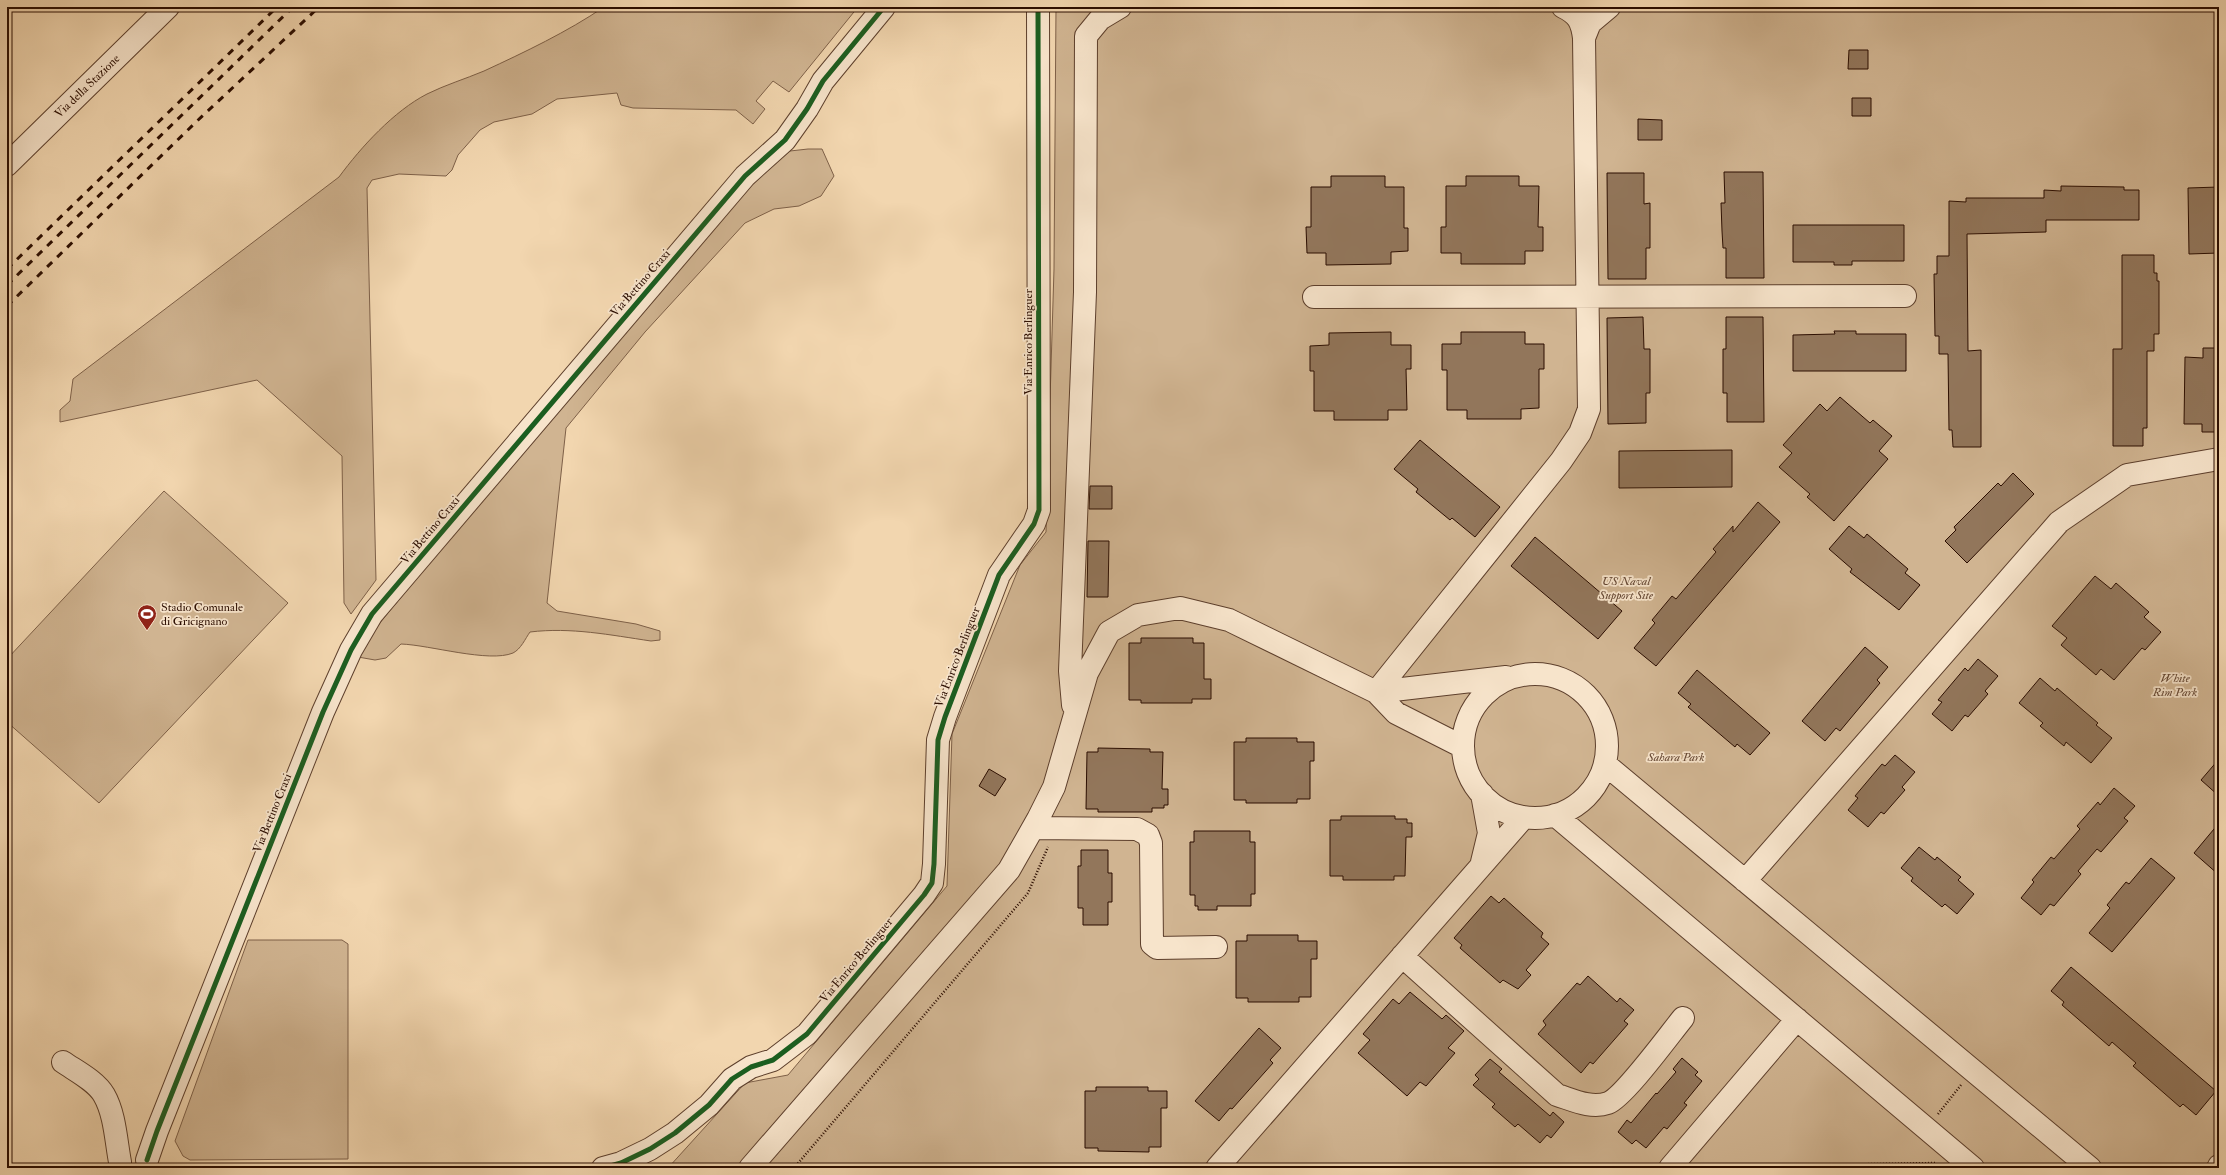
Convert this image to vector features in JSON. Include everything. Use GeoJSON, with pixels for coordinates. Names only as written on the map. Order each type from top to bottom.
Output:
{"type":"FeatureCollection","features":[{"type":"Feature","properties":{"kind":"street","name":"Via della Stazione"},"geometry":{"type":"LineString","coordinates":[[7,164],[168,7]]}},
{"type":"Feature","properties":{"kind":"street","name":"Via Bettino Craxi"},"geometry":{"type":"LineString","coordinates":[[155,1164],[157,1131],[323,712],[352,650],[372,614],[740,182],[785,140],[807,109],[823,81],[884,7]]}},
{"type":"Feature","properties":{"kind":"street","name":"Via Enrico Berlinguer"},"geometry":{"type":"LineString","coordinates":[[603,1168],[621,1163],[650,1149],[675,1133],[709,1105],[732,1079],[751,1067],[773,1060],[807,1034],[924,895],[932,883],[934,864],[938,740],[945,716],[999,575],[1034,524],[1039,510],[1038,7]]}},
{"type":"Feature","properties":{"kind":"street"},"geometry":{"type":"LineString","coordinates":[[1074,716],[1070,671],[1085,292],[1086,36],[1100,19],[1120,7]]}},
{"type":"Feature","properties":{"kind":"street"},"geometry":{"type":"LineString","coordinates":[[1376,692],[1561,461],[1580,433],[1589,408],[1584,38],[1582,24],[1575,13],[1563,7]]}},
{"type":"Feature","properties":{"kind":"street"},"geometry":{"type":"LineString","coordinates":[[1584,38],[1590,23],[1609,7]]}},
{"type":"Feature","properties":{"kind":"street"},"geometry":{"type":"LineString","coordinates":[[1314,297],[1905,296]]}},
{"type":"Feature","properties":{"kind":"street"},"geometry":{"type":"LineString","coordinates":[[1745,881],[2059,522],[2127,475],[2219,459]]}},
{"type":"Feature","properties":{"kind":"street"},"geometry":{"type":"LineString","coordinates":[[750,1168],[1009,870],[1054,787],[1087,673],[1109,632],[1138,615],[1180,608],[1229,620],[1376,692],[1396,713],[1463,747]]}},
{"type":"Feature","properties":{"kind":"street"},"geometry":{"type":"LineString","coordinates":[[1376,692],[1526,674],[1550,675],[1572,684],[1590,698],[1602,718],[1607,741],[1605,764],[1594,787],[1577,804],[1555,815],[1524,817],[1501,809],[1482,794],[1472,780],[1465,764],[1463,747],[1468,720],[1474,707],[1488,691],[1506,680],[1526,674]]}},
{"type":"Feature","properties":{"kind":"street"},"geometry":{"type":"LineString","coordinates":[[1605,764],[2090,1168]]}},
{"type":"Feature","properties":{"kind":"street"},"geometry":{"type":"LineString","coordinates":[[1481,865],[1489,833],[1482,794]]}},
{"type":"Feature","properties":{"kind":"street"},"geometry":{"type":"LineString","coordinates":[[1555,815],[1970,1165]]}},
{"type":"Feature","properties":{"kind":"street"},"geometry":{"type":"LineString","coordinates":[[1217,1168],[1524,817]]}},
{"type":"Feature","properties":{"kind":"street"},"geometry":{"type":"LineString","coordinates":[[1033,828],[1137,829],[1148,835],[1152,843],[1152,944],[1157,948],[1216,947]]}},
{"type":"Feature","properties":{"kind":"street"},"geometry":{"type":"LineString","coordinates":[[1402,956],[1557,1095],[1585,1104],[1608,1103],[1626,1088],[1683,1018]]}},
{"type":"Feature","properties":{"kind":"street"},"geometry":{"type":"LineString","coordinates":[[1671,1168],[1797,1019]]}},
{"type":"Feature","properties":{"kind":"street"},"geometry":{"type":"LineString","coordinates":[[63,1062],[88,1079],[104,1095],[114,1125],[115,1165],[133,1159],[155,1164]]}},
{"type":"Feature","properties":{"kind":"path"},"geometry":{"type":"LineString","coordinates":[[794,1168],[1028,893],[1049,844]]}},
{"type":"Feature","properties":{"kind":"path"},"geometry":{"type":"LineString","coordinates":[[1926,1128],[1973,1071]]}},
{"type":"Feature","properties":{"kind":"path"},"geometry":{"type":"LineString","coordinates":[[1606,1168],[1970,1165]]}},
{"type":"Feature","properties":{"kind":"green space"},"geometry":{"type":"Polygon","coordinates":[[[604,7],[858,7],[789,92],[773,81],[756,101],[765,109],[753,124],[736,110],[633,108],[621,105],[617,93],[557,99],[532,114],[494,122],[480,130],[458,155],[452,170],[446,176],[399,174],[372,180],[367,188],[376,580],[351,614],[344,603],[342,456],[257,380],[60,422],[60,410],[70,401],[73,379],[339,177],[368,142],[402,110],[427,94],[484,71],[546,41],[604,7]]]}},
{"type":"Feature","properties":{"kind":"green space","name":"US Naval Support Site"},"geometry":{"type":"Polygon","coordinates":[[[1056,7],[2219,7],[2219,1168],[668,1168],[745,1083],[788,1075],[947,886],[952,734],[1020,565],[1046,532],[1054,269],[1056,7]]]}},
{"type":"Feature","properties":{"kind":"green space"},"geometry":{"type":"Polygon","coordinates":[[[822,149],[834,176],[821,196],[799,206],[774,209],[745,223],[645,332],[566,428],[547,603],[557,611],[636,624],[660,631],[660,640],[651,641],[606,634],[560,630],[530,632],[516,651],[502,656],[475,655],[401,644],[386,658],[375,660],[358,657],[363,644],[388,613],[573,390],[763,168],[790,151],[822,149]]]}},
{"type":"Feature","properties":{"kind":"green space","name":"Stadio Comunale di Gricignano"},"geometry":{"type":"Polygon","coordinates":[[[164,491],[288,603],[99,803],[7,722],[7,659],[164,491]]]}},
{"type":"Feature","properties":{"kind":"green space"},"geometry":{"type":"Polygon","coordinates":[[[248,940],[342,940],[348,944],[348,1159],[190,1160],[183,1156],[175,1141],[248,940]]]}},
{"type":"Feature","properties":{"kind":"building"},"geometry":{"type":"Polygon","coordinates":[[[1849,50],[1868,50],[1868,69],[1848,69],[1849,50]]]}},
{"type":"Feature","properties":{"kind":"building"},"geometry":{"type":"Polygon","coordinates":[[[1852,98],[1871,98],[1871,116],[1852,116],[1852,98]]]}},
{"type":"Feature","properties":{"kind":"building"},"geometry":{"type":"Polygon","coordinates":[[[1638,119],[1662,120],[1662,140],[1638,140],[1638,119]]]}},
{"type":"Feature","properties":{"kind":"building"},"geometry":{"type":"Polygon","coordinates":[[[1724,172],[1763,172],[1764,278],[1726,278],[1726,248],[1723,248],[1721,203],[1725,203],[1724,172]]]}},
{"type":"Feature","properties":{"kind":"building"},"geometry":{"type":"Polygon","coordinates":[[[1607,173],[1644,173],[1644,204],[1650,203],[1650,248],[1646,248],[1646,279],[1608,279],[1607,173]]]}},
{"type":"Feature","properties":{"kind":"building"},"geometry":{"type":"Polygon","coordinates":[[[1331,176],[1385,176],[1385,187],[1404,187],[1404,228],[1408,228],[1408,251],[1391,252],[1391,264],[1326,265],[1326,253],[1307,253],[1306,227],[1311,227],[1311,187],[1331,187],[1331,176]]]}},
{"type":"Feature","properties":{"kind":"building"},"geometry":{"type":"Polygon","coordinates":[[[1466,176],[1519,176],[1519,186],[1539,186],[1538,227],[1543,227],[1543,251],[1525,251],[1525,264],[1461,264],[1461,253],[1441,253],[1441,227],[1446,227],[1446,186],[1466,186],[1466,176]]]}},
{"type":"Feature","properties":{"kind":"building"},"geometry":{"type":"Polygon","coordinates":[[[2061,186],[2124,187],[2124,190],[2139,190],[2139,220],[2046,220],[2046,232],[1967,234],[1968,351],[1981,350],[1981,447],[1953,447],[1952,430],[1949,430],[1948,354],[1939,354],[1939,336],[1935,336],[1934,274],[1937,274],[1937,256],[1949,256],[1949,201],[1966,202],[1966,198],[2044,198],[2044,190],[2061,191],[2061,186]]]}},
{"type":"Feature","properties":{"kind":"building"},"geometry":{"type":"Polygon","coordinates":[[[2219,187],[2219,253],[2189,254],[2188,188],[2219,187]]]}},
{"type":"Feature","properties":{"kind":"building"},"geometry":{"type":"Polygon","coordinates":[[[1793,225],[1904,225],[1904,261],[1852,261],[1852,265],[1834,265],[1834,262],[1793,262],[1793,225]]]}},
{"type":"Feature","properties":{"kind":"building"},"geometry":{"type":"Polygon","coordinates":[[[2122,255],[2154,255],[2154,273],[2157,273],[2157,281],[2159,281],[2159,334],[2154,334],[2154,351],[2147,351],[2147,428],[2143,428],[2143,446],[2113,446],[2113,349],[2122,349],[2122,255]]]}},
{"type":"Feature","properties":{"kind":"building"},"geometry":{"type":"Polygon","coordinates":[[[1643,317],[1644,349],[1650,349],[1650,393],[1646,393],[1646,423],[1608,424],[1607,318],[1643,317]]]}},
{"type":"Feature","properties":{"kind":"building"},"geometry":{"type":"Polygon","coordinates":[[[1726,317],[1763,317],[1764,422],[1727,422],[1727,393],[1723,393],[1723,349],[1726,349],[1726,317]]]}},
{"type":"Feature","properties":{"kind":"building"},"geometry":{"type":"Polygon","coordinates":[[[1834,331],[1856,331],[1856,334],[1906,334],[1906,371],[1793,371],[1793,335],[1835,334],[1834,331]]]}},
{"type":"Feature","properties":{"kind":"building"},"geometry":{"type":"Polygon","coordinates":[[[1391,332],[1391,345],[1411,345],[1411,369],[1406,369],[1407,410],[1388,410],[1388,420],[1334,420],[1334,411],[1314,411],[1314,371],[1310,371],[1310,346],[1329,345],[1329,333],[1391,332]]]}},
{"type":"Feature","properties":{"kind":"building"},"geometry":{"type":"Polygon","coordinates":[[[1461,332],[1525,332],[1525,344],[1544,344],[1544,369],[1539,369],[1539,408],[1521,409],[1521,419],[1467,419],[1467,410],[1447,410],[1447,370],[1442,370],[1442,344],[1461,344],[1461,332]]]}},
{"type":"Feature","properties":{"kind":"building"},"geometry":{"type":"Polygon","coordinates":[[[2203,348],[2219,348],[2219,432],[2202,432],[2202,424],[2184,424],[2185,357],[2203,358],[2203,348]]]}},
{"type":"Feature","properties":{"kind":"building"},"geometry":{"type":"Polygon","coordinates":[[[1840,397],[1870,423],[1873,420],[1892,436],[1879,451],[1888,459],[1834,521],[1807,497],[1810,494],[1779,467],[1792,453],[1783,445],[1820,404],[1827,411],[1840,397]]]}},
{"type":"Feature","properties":{"kind":"building"},"geometry":{"type":"Polygon","coordinates":[[[1420,440],[1500,507],[1475,537],[1452,518],[1450,520],[1416,492],[1418,489],[1394,469],[1420,440]]]}},
{"type":"Feature","properties":{"kind":"building"},"geometry":{"type":"Polygon","coordinates":[[[1732,450],[1732,487],[1619,488],[1619,451],[1732,450]]]}},
{"type":"Feature","properties":{"kind":"building"},"geometry":{"type":"Polygon","coordinates":[[[2013,473],[2034,494],[1967,563],[1945,541],[1956,530],[1954,527],[1998,483],[2001,486],[2013,473]]]}},
{"type":"Feature","properties":{"kind":"building"},"geometry":{"type":"Polygon","coordinates":[[[1090,486],[1112,486],[1112,509],[1089,509],[1090,486]]]}},
{"type":"Feature","properties":{"kind":"building"},"geometry":{"type":"Polygon","coordinates":[[[1758,502],[1780,522],[1656,666],[1634,648],[1655,623],[1652,620],[1672,596],[1676,599],[1716,552],[1713,549],[1733,526],[1733,532],[1758,502]]]}},
{"type":"Feature","properties":{"kind":"building"},"geometry":{"type":"Polygon","coordinates":[[[1849,526],[1864,538],[1867,534],[1908,569],[1905,573],[1920,585],[1899,610],[1850,572],[1852,569],[1829,549],[1849,526]]]}},
{"type":"Feature","properties":{"kind":"building"},"geometry":{"type":"Polygon","coordinates":[[[1535,537],[1622,611],[1598,639],[1511,566],[1535,537]]]}},
{"type":"Feature","properties":{"kind":"building"},"geometry":{"type":"Polygon","coordinates":[[[1088,541],[1109,541],[1108,597],[1087,597],[1088,541]]]}},
{"type":"Feature","properties":{"kind":"building"},"geometry":{"type":"Polygon","coordinates":[[[2095,576],[2111,589],[2116,583],[2149,612],[2144,617],[2161,632],[2145,650],[2142,648],[2114,680],[2101,669],[2096,675],[2061,645],[2067,638],[2052,626],[2095,576]]]}},
{"type":"Feature","properties":{"kind":"building"},"geometry":{"type":"Polygon","coordinates":[[[1141,638],[1193,638],[1193,643],[1204,643],[1204,679],[1211,679],[1211,699],[1192,699],[1192,703],[1141,703],[1141,700],[1129,700],[1129,643],[1141,643],[1141,638]]]}},
{"type":"Feature","properties":{"kind":"building"},"geometry":{"type":"Polygon","coordinates":[[[1865,647],[1888,667],[1877,680],[1880,683],[1840,731],[1836,728],[1825,741],[1802,721],[1865,647]]]}},
{"type":"Feature","properties":{"kind":"building"},"geometry":{"type":"Polygon","coordinates":[[[1978,659],[1998,676],[1985,691],[1988,694],[1968,717],[1965,715],[1952,731],[1932,714],[1942,702],[1938,700],[1965,668],[1968,671],[1978,659]]]}},
{"type":"Feature","properties":{"kind":"building"},"geometry":{"type":"Polygon","coordinates":[[[1697,670],[1770,733],[1750,755],[1737,744],[1735,747],[1688,707],[1691,704],[1678,693],[1697,670]]]}},
{"type":"Feature","properties":{"kind":"building"},"geometry":{"type":"Polygon","coordinates":[[[2040,678],[2055,691],[2057,688],[2098,723],[2096,725],[2112,738],[2091,763],[2066,742],[2064,746],[2040,726],[2043,723],[2019,703],[2040,678]]]}},
{"type":"Feature","properties":{"kind":"building"},"geometry":{"type":"Polygon","coordinates":[[[1246,738],[1297,738],[1297,742],[1314,742],[1314,761],[1310,761],[1310,799],[1297,799],[1297,803],[1246,803],[1246,800],[1234,800],[1234,742],[1246,742],[1246,738]]]}},
{"type":"Feature","properties":{"kind":"building"},"geometry":{"type":"Polygon","coordinates":[[[1098,748],[1150,749],[1150,752],[1163,752],[1162,789],[1168,789],[1168,805],[1164,805],[1164,808],[1152,808],[1152,812],[1098,812],[1098,809],[1086,809],[1087,752],[1098,752],[1098,748]]]}},
{"type":"Feature","properties":{"kind":"building"},"geometry":{"type":"Polygon","coordinates":[[[1895,755],[1915,772],[1902,787],[1905,790],[1884,814],[1881,812],[1868,827],[1848,810],[1858,798],[1855,796],[1882,764],[1885,766],[1895,755]]]}},
{"type":"Feature","properties":{"kind":"building"},"geometry":{"type":"Polygon","coordinates":[[[2219,759],[2219,796],[2201,780],[2219,759]]]}},
{"type":"Feature","properties":{"kind":"building"},"geometry":{"type":"Polygon","coordinates":[[[989,769],[1006,779],[995,796],[979,786],[989,769]]]}},
{"type":"Feature","properties":{"kind":"building"},"geometry":{"type":"Polygon","coordinates":[[[2114,788],[2135,806],[2124,818],[2128,821],[2101,852],[2097,849],[2078,871],[2081,874],[2054,906],[2050,904],[2041,915],[2021,898],[2034,882],[2032,880],[2051,857],[2054,859],[2080,829],[2077,826],[2098,802],[2100,805],[2114,788]]]}},
{"type":"Feature","properties":{"kind":"building"},"geometry":{"type":"Polygon","coordinates":[[[1341,816],[1395,816],[1395,819],[1407,819],[1407,823],[1412,823],[1412,837],[1406,837],[1405,876],[1394,876],[1394,880],[1343,880],[1343,876],[1330,876],[1330,820],[1341,820],[1341,816]]]}},
{"type":"Feature","properties":{"kind":"building"},"geometry":{"type":"Polygon","coordinates":[[[2219,823],[2219,875],[2194,853],[2219,823]]]}},
{"type":"Feature","properties":{"kind":"building"},"geometry":{"type":"Polygon","coordinates":[[[1194,831],[1250,831],[1250,842],[1255,842],[1255,894],[1251,894],[1251,906],[1217,906],[1217,910],[1198,910],[1198,906],[1195,906],[1195,895],[1190,895],[1190,842],[1194,842],[1194,831]]]}},
{"type":"Feature","properties":{"kind":"building"},"geometry":{"type":"Polygon","coordinates":[[[1919,847],[1935,860],[1937,857],[1961,877],[1958,880],[1974,894],[1957,914],[1945,904],[1942,907],[1911,881],[1913,878],[1901,868],[1919,847]]]}},
{"type":"Feature","properties":{"kind":"building"},"geometry":{"type":"Polygon","coordinates":[[[1081,850],[1108,850],[1108,873],[1112,873],[1112,902],[1108,902],[1108,925],[1083,925],[1083,908],[1078,908],[1078,866],[1081,866],[1081,850]]]}},
{"type":"Feature","properties":{"kind":"building"},"geometry":{"type":"Polygon","coordinates":[[[2151,858],[2175,878],[2112,952],[2089,933],[2110,908],[2107,905],[2126,882],[2129,884],[2151,858]]]}},
{"type":"Feature","properties":{"kind":"building"},"geometry":{"type":"Polygon","coordinates":[[[1491,896],[1499,903],[1504,898],[1543,933],[1541,937],[1549,944],[1526,970],[1531,975],[1518,989],[1503,980],[1500,983],[1460,948],[1462,945],[1454,938],[1491,896]]]}},
{"type":"Feature","properties":{"kind":"building"},"geometry":{"type":"Polygon","coordinates":[[[1247,935],[1298,935],[1298,941],[1317,941],[1317,959],[1311,959],[1311,997],[1299,997],[1299,1002],[1248,1002],[1248,998],[1236,998],[1236,941],[1247,941],[1247,935]]]}},
{"type":"Feature","properties":{"kind":"building"},"geometry":{"type":"Polygon","coordinates":[[[2071,967],[2216,1091],[2196,1115],[2183,1104],[2180,1107],[2133,1066],[2136,1063],[2112,1042],[2109,1046],[2062,1005],[2064,1002],[2051,991],[2071,967]]]}},
{"type":"Feature","properties":{"kind":"building"},"geometry":{"type":"Polygon","coordinates":[[[1588,976],[1617,1002],[1620,998],[1634,1010],[1624,1021],[1628,1024],[1593,1064],[1590,1062],[1581,1073],[1538,1034],[1546,1025],[1543,1021],[1577,983],[1580,985],[1588,976]]]}},
{"type":"Feature","properties":{"kind":"building"},"geometry":{"type":"Polygon","coordinates":[[[1410,992],[1442,1019],[1446,1015],[1464,1031],[1448,1048],[1455,1053],[1426,1086],[1420,1082],[1407,1096],[1358,1053],[1370,1040],[1363,1034],[1393,999],[1399,1004],[1410,992]]]}},
{"type":"Feature","properties":{"kind":"building"},"geometry":{"type":"Polygon","coordinates":[[[1259,1028],[1281,1048],[1270,1060],[1273,1063],[1232,1109],[1230,1108],[1219,1121],[1195,1101],[1259,1028]]]}},
{"type":"Feature","properties":{"kind":"building"},"geometry":{"type":"Polygon","coordinates":[[[1682,1058],[1698,1072],[1695,1075],[1702,1081],[1684,1103],[1687,1105],[1667,1129],[1664,1127],[1646,1148],[1636,1140],[1632,1144],[1618,1132],[1627,1120],[1631,1123],[1656,1093],[1657,1094],[1676,1072],[1673,1069],[1682,1058]]]}},
{"type":"Feature","properties":{"kind":"building"},"geometry":{"type":"Polygon","coordinates":[[[1490,1059],[1502,1069],[1499,1072],[1550,1116],[1553,1112],[1564,1122],[1551,1138],[1547,1135],[1540,1143],[1518,1124],[1515,1127],[1492,1107],[1495,1104],[1473,1085],[1479,1079],[1475,1075],[1490,1059]]]}},
{"type":"Feature","properties":{"kind":"building"},"geometry":{"type":"Polygon","coordinates":[[[1096,1087],[1148,1087],[1148,1091],[1167,1091],[1167,1108],[1161,1108],[1161,1147],[1149,1147],[1149,1152],[1098,1151],[1098,1148],[1085,1148],[1085,1091],[1096,1091],[1096,1087]]]}},
{"type":"Feature","properties":{"kind":"railway"},"geometry":{"type":"LineString","coordinates":[[7,269],[277,7]]}},
{"type":"Feature","properties":{"kind":"railway"},"geometry":{"type":"LineString","coordinates":[[7,285],[293,7]]}},
{"type":"Feature","properties":{"kind":"railway"},"geometry":{"type":"LineString","coordinates":[[7,306],[196,122],[319,7]]}},
{"type":"Feature","properties":{"kind":"cycle path"},"geometry":{"type":"LineString","coordinates":[[147,1160],[157,1131],[323,712],[351,650],[372,614],[745,176],[785,140],[807,109],[823,81],[884,7]]}},
{"type":"Feature","properties":{"kind":"cycle path"},"geometry":{"type":"LineString","coordinates":[[603,1168],[621,1163],[650,1149],[675,1133],[709,1105],[732,1079],[751,1067],[773,1060],[807,1034],[924,895],[932,883],[934,864],[938,740],[945,717],[999,575],[1034,524],[1039,510],[1038,7]]}},
{"type":"Feature","properties":{"kind":"place","name":"Stadio Comunale di Gricignano"},"geometry":{"type":"Point","coordinates":[147,631]}},
{"type":"Feature","properties":{"kind":"park label","name":"White Rim Park"},"geometry":{"type":"Point","coordinates":[2175,685]}},
{"type":"Feature","properties":{"kind":"park label","name":"Sahara Park"},"geometry":{"type":"Point","coordinates":[1676,757]}}]}
